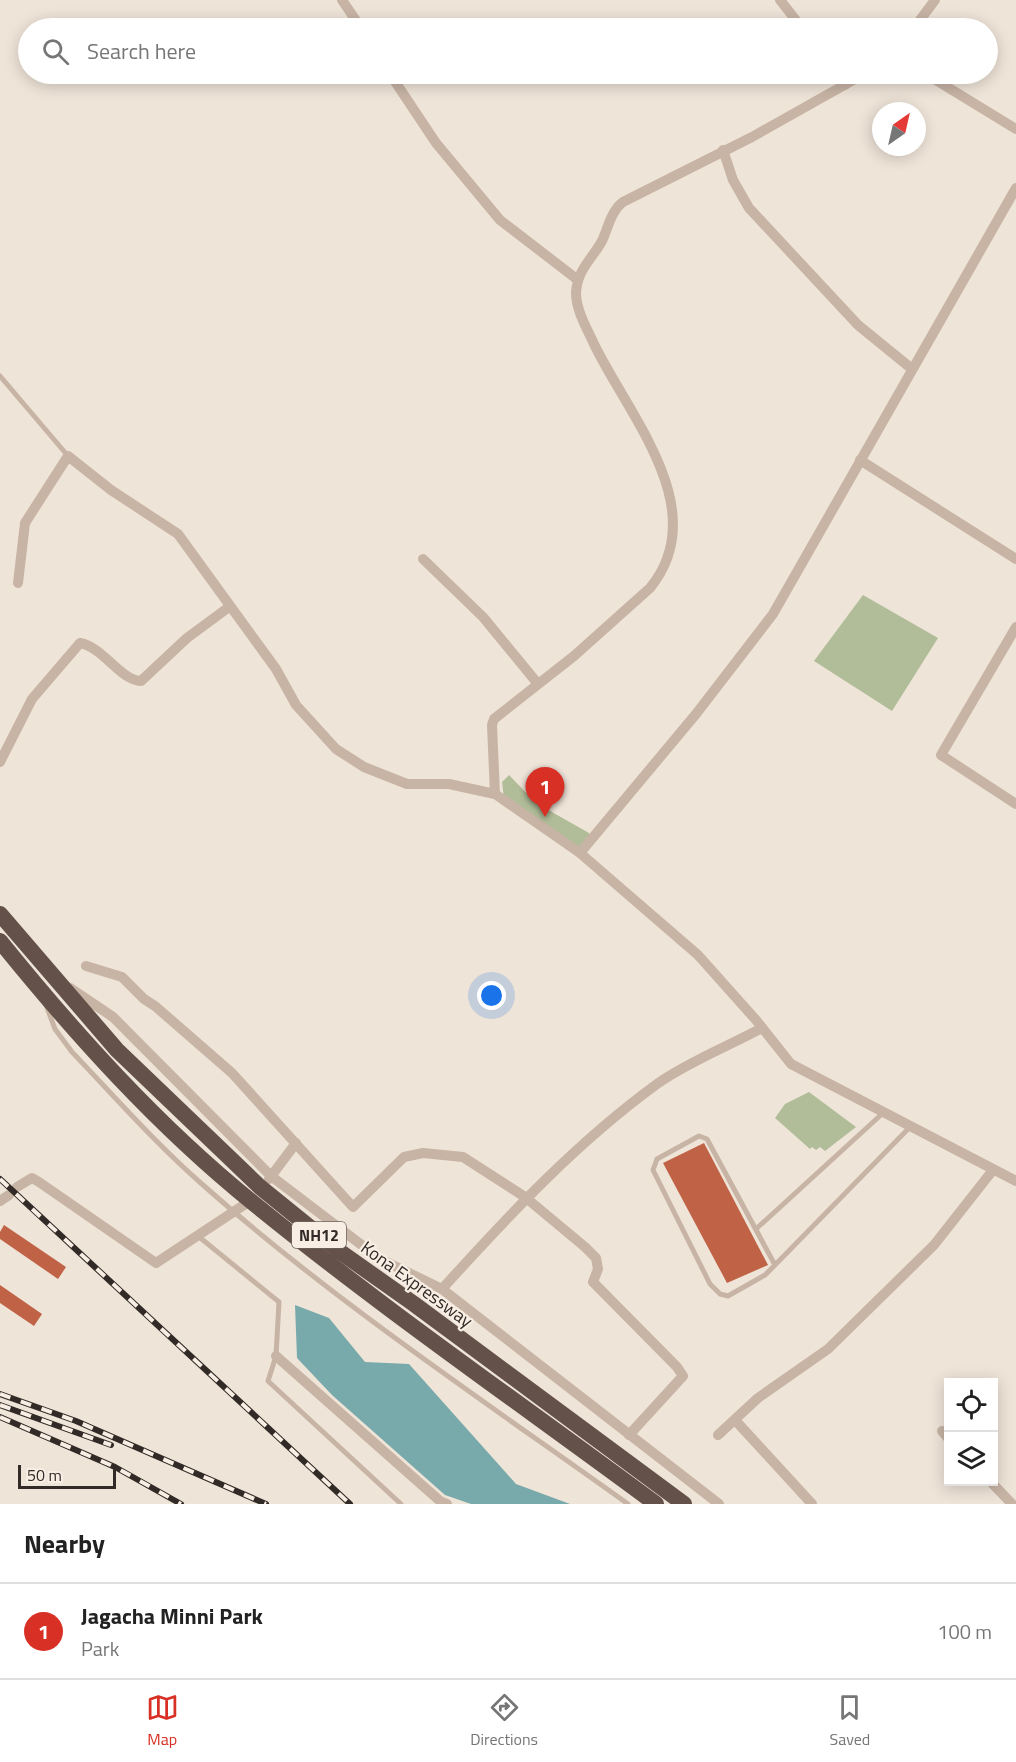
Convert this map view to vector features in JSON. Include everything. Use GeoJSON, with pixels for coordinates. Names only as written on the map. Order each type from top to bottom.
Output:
{"type":"FeatureCollection","features":[{"type":"Feature","properties":{"kind":"highway","name":"Kona Expressway"},"geometry":{"type":"LineString","coordinates":[[0,914],[117,1050],[267,1182],[339,1251],[684,1504]]}},
{"type":"Feature","properties":{"kind":"highway","name":"Kona Expressway"},"geometry":{"type":"LineString","coordinates":[[0,941],[40,990],[147,1107],[250,1202],[656,1504]]}},
{"type":"Feature","properties":{"kind":"street"},"geometry":{"type":"LineString","coordinates":[[342,0],[354,18]]}},
{"type":"Feature","properties":{"kind":"street"},"geometry":{"type":"LineString","coordinates":[[780,0],[794,18]]}},
{"type":"Feature","properties":{"kind":"street"},"geometry":{"type":"LineString","coordinates":[[922,18],[935,0]]}},
{"type":"Feature","properties":{"kind":"street"},"geometry":{"type":"LineString","coordinates":[[397,84],[436,143],[500,220],[578,280]]}},
{"type":"Feature","properties":{"kind":"street"},"geometry":{"type":"LineString","coordinates":[[495,794],[492,725],[494,719],[574,656],[650,588],[660,575],[672,541],[674,517],[661,467],[607,373],[577,301],[578,280],[587,260],[601,242],[618,206],[848,84]]}},
{"type":"Feature","properties":{"kind":"street"},"geometry":{"type":"LineString","coordinates":[[942,84],[1016,129]]}},
{"type":"Feature","properties":{"kind":"street"},"geometry":{"type":"LineString","coordinates":[[723,150],[733,180],[749,208],[858,325],[912,369]]}},
{"type":"Feature","properties":{"kind":"street"},"geometry":{"type":"LineString","coordinates":[[580,853],[696,714],[773,614],[1016,188]]}},
{"type":"Feature","properties":{"kind":"street"},"geometry":{"type":"LineString","coordinates":[[18,583],[26,523],[68,456],[111,489],[178,534],[229,608],[276,669],[296,705],[336,749],[364,767],[407,784],[449,784],[495,794],[580,853],[698,955],[791,1064],[1016,1181]]}},
{"type":"Feature","properties":{"kind":"street"},"geometry":{"type":"LineString","coordinates":[[860,460],[1016,560]]}},
{"type":"Feature","properties":{"kind":"street"},"geometry":{"type":"LineString","coordinates":[[423,559],[483,617],[538,684]]}},
{"type":"Feature","properties":{"kind":"street"},"geometry":{"type":"LineString","coordinates":[[0,762],[32,699],[80,643],[96,649],[131,678],[141,681],[187,638],[229,608]]}},
{"type":"Feature","properties":{"kind":"street"},"geometry":{"type":"LineString","coordinates":[[1016,627],[941,755],[1016,804]]}},
{"type":"Feature","properties":{"kind":"street"},"geometry":{"type":"LineString","coordinates":[[86,966],[122,977],[144,999],[232,1073],[353,1207],[404,1158],[423,1153],[463,1157],[525,1197],[596,1258],[598,1269],[593,1282],[677,1367],[683,1376],[629,1435]]}},
{"type":"Feature","properties":{"kind":"street"},"geometry":{"type":"LineString","coordinates":[[442,1289],[525,1197],[586,1142],[659,1083],[762,1028]]}},
{"type":"Feature","properties":{"kind":"street"},"geometry":{"type":"LineString","coordinates":[[5,1197],[32,1178],[156,1263],[250,1202],[296,1143]]}},
{"type":"Feature","properties":{"kind":"street"},"geometry":{"type":"LineString","coordinates":[[718,1435],[758,1398],[828,1349],[934,1245],[993,1170]]}},
{"type":"Feature","properties":{"kind":"street"},"geometry":{"type":"LineString","coordinates":[[267,1182],[380,1259],[442,1289],[719,1504]]}},
{"type":"Feature","properties":{"kind":"street"},"geometry":{"type":"LineString","coordinates":[[276,1356],[440,1501],[447,1504]]}},
{"type":"Feature","properties":{"kind":"street"},"geometry":{"type":"LineString","coordinates":[[735,1420],[812,1504]]}},
{"type":"Feature","properties":{"kind":"street"},"geometry":{"type":"LineString","coordinates":[[995,1486],[1012,1504]]}},
{"type":"Feature","properties":{"kind":"lane"},"geometry":{"type":"LineString","coordinates":[[0,376],[68,456]]}},
{"type":"Feature","properties":{"kind":"lane"},"geometry":{"type":"LineString","coordinates":[[40,990],[55,1029],[72,1052],[200,1183],[404,1343],[628,1504]]}},
{"type":"Feature","properties":{"kind":"lane"},"geometry":{"type":"LineString","coordinates":[[756,1229],[884,1112]]}},
{"type":"Feature","properties":{"kind":"lane"},"geometry":{"type":"LineString","coordinates":[[775,1265],[704,1136],[699,1136],[654,1163],[653,1170],[710,1284],[720,1294],[728,1296],[765,1275],[775,1265],[911,1126]]}},
{"type":"Feature","properties":{"kind":"lane"},"geometry":{"type":"LineString","coordinates":[[198,1236],[279,1302],[276,1356],[268,1381],[401,1504]]}},
{"type":"Feature","properties":{"kind":"green space"},"geometry":{"type":"Polygon","coordinates":[[[863,595],[938,638],[892,711],[814,661],[863,595]]]}},
{"type":"Feature","properties":{"kind":"green space"},"geometry":{"type":"Polygon","coordinates":[[[509,775],[536,803],[589,833],[590,838],[580,852],[504,799],[502,782],[509,775]]]}},
{"type":"Feature","properties":{"kind":"green space"},"geometry":{"type":"Polygon","coordinates":[[[809,1092],[856,1127],[825,1151],[820,1147],[816,1150],[812,1147],[810,1149],[775,1118],[785,1104],[809,1092]]]}},
{"type":"Feature","properties":{"kind":"water"},"geometry":{"type":"Polygon","coordinates":[[[295,1305],[329,1318],[365,1362],[409,1364],[516,1484],[570,1504],[471,1504],[445,1495],[332,1395],[297,1358],[295,1305]]]}},
{"type":"Feature","properties":{"kind":"building"},"geometry":{"type":"Polygon","coordinates":[[[704,1143],[768,1265],[727,1283],[663,1163],[704,1143]]]}},
{"type":"Feature","properties":{"kind":"building"},"geometry":{"type":"Polygon","coordinates":[[[4,1225],[66,1267],[58,1279],[0,1239],[0,1232],[4,1225]]]}},
{"type":"Feature","properties":{"kind":"building"},"geometry":{"type":"Polygon","coordinates":[[[0,1285],[42,1314],[34,1326],[0,1303],[0,1285]]]}},
{"type":"Feature","properties":{"kind":"railway"},"geometry":{"type":"LineString","coordinates":[[0,1179],[350,1504]]}},
{"type":"Feature","properties":{"kind":"railway"},"geometry":{"type":"LineString","coordinates":[[0,1394],[76,1421],[266,1504]]}},
{"type":"Feature","properties":{"kind":"railway"},"geometry":{"type":"LineString","coordinates":[[0,1405],[111,1445]]}},
{"type":"Feature","properties":{"kind":"railway"},"geometry":{"type":"LineString","coordinates":[[0,1417],[115,1467],[181,1504]]}},
{"type":"Feature","properties":{"kind":"place","name":"Jagacha Minni Park"},"geometry":{"type":"Point","coordinates":[545,817]}}]}
